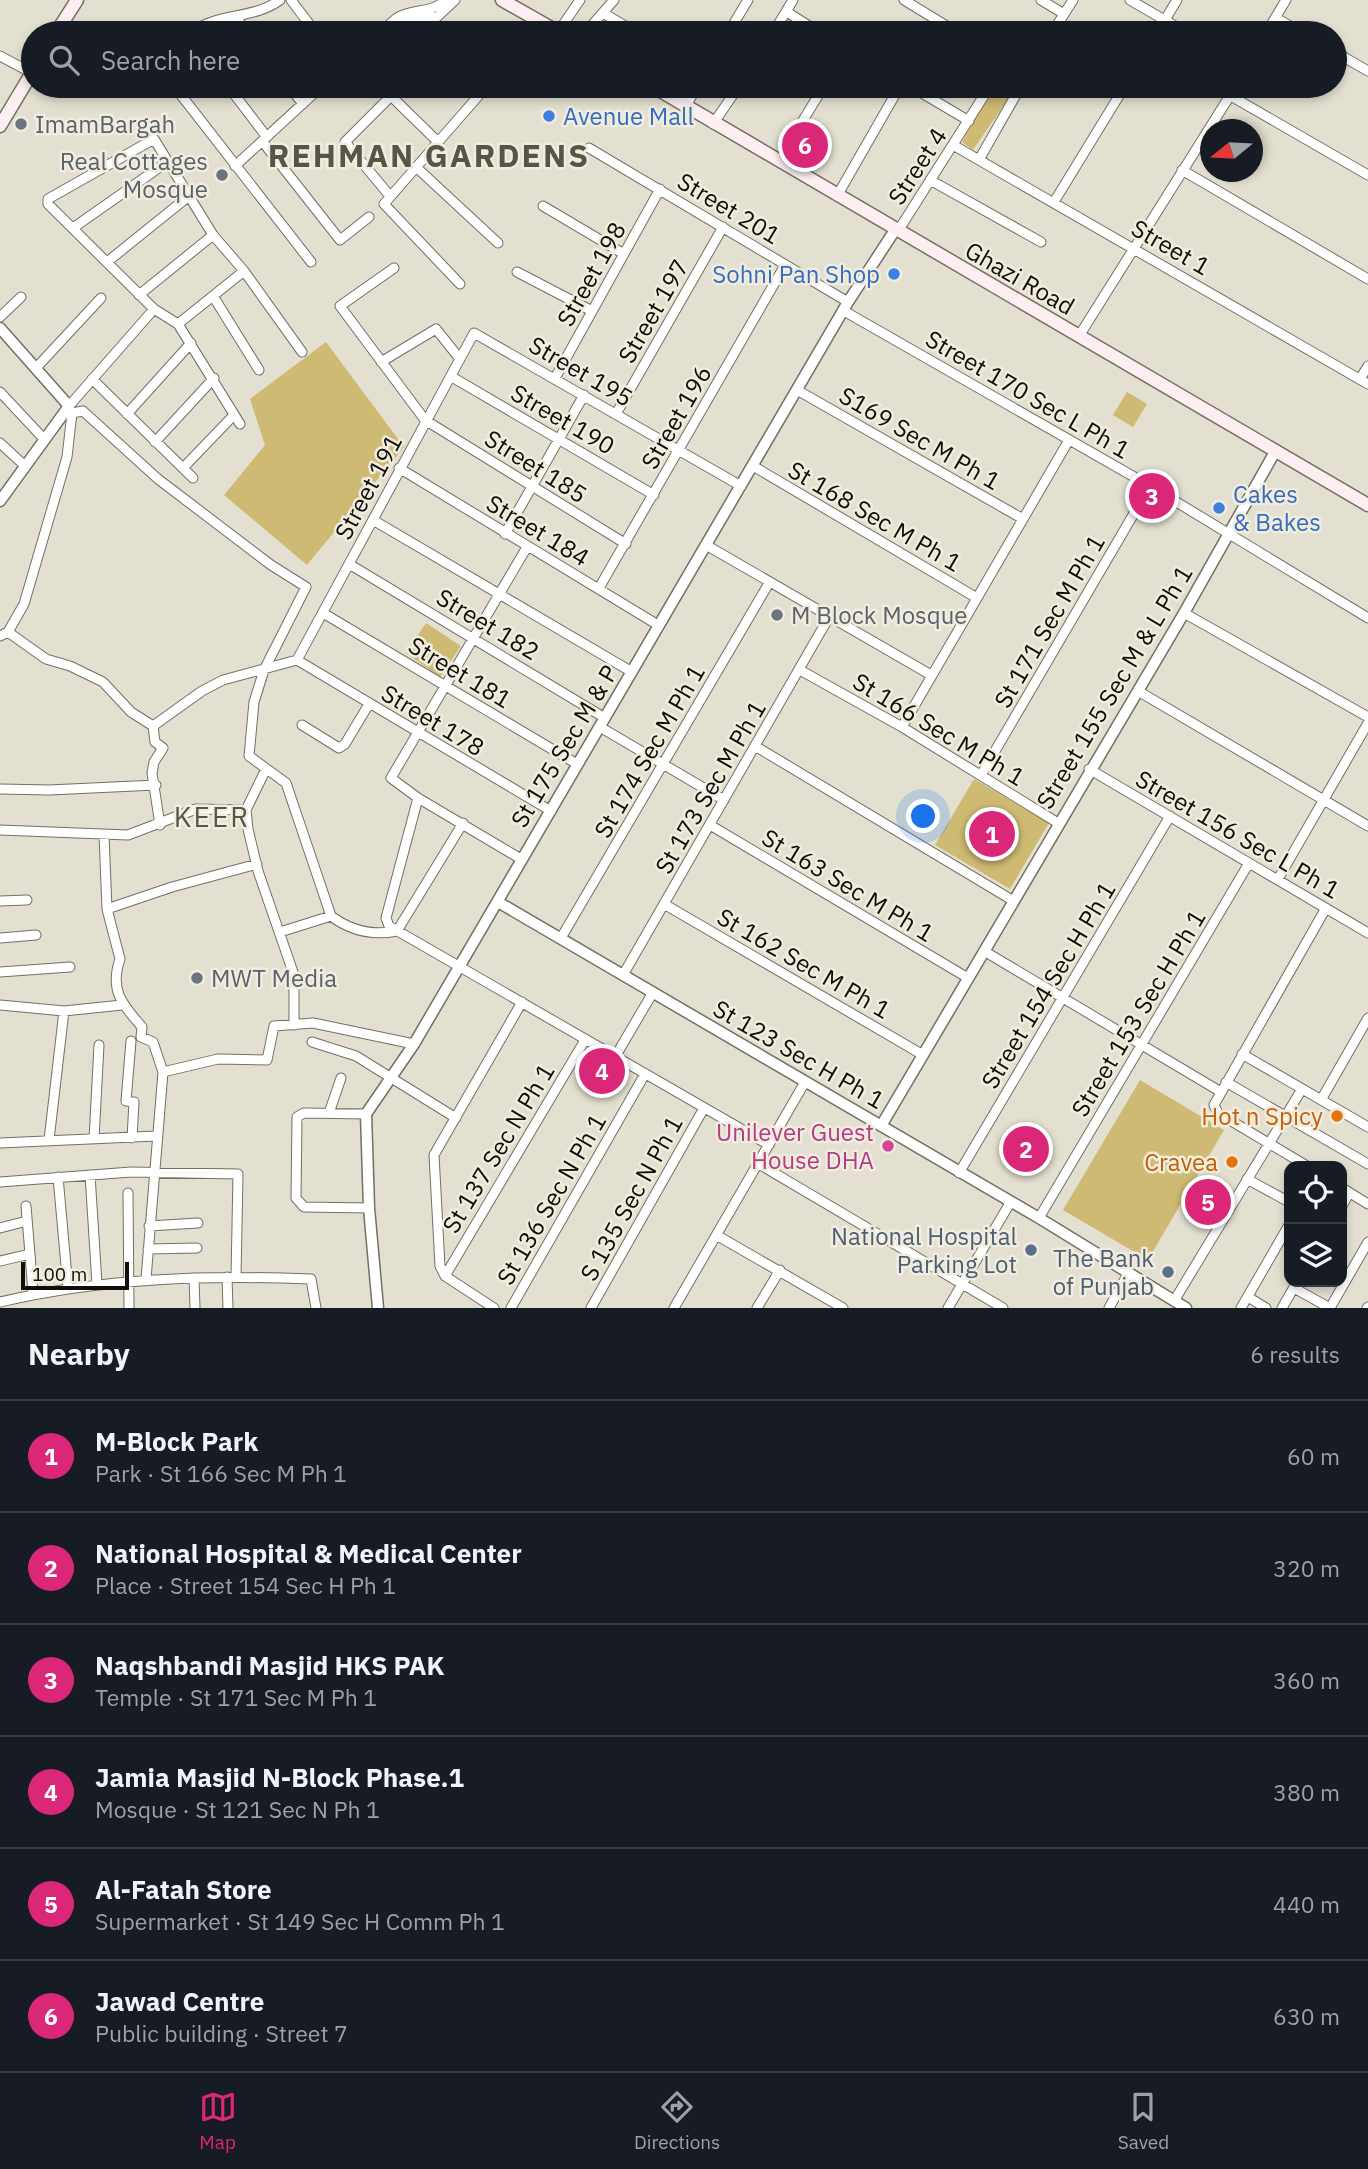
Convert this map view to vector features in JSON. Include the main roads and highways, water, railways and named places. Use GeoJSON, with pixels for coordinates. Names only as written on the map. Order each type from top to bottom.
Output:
{"type":"FeatureCollection","features":[{"type":"Feature","properties":{"kind":"main road"},"geometry":{"type":"LineString","coordinates":[[64,21],[77,0]]}},
{"type":"Feature","properties":{"kind":"main road"},"geometry":{"type":"LineString","coordinates":[[502,0],[528,21]]}},
{"type":"Feature","properties":{"kind":"main road"},"geometry":{"type":"LineString","coordinates":[[0,126],[21,92]]}},
{"type":"Feature","properties":{"kind":"main road","name":"Ghazi Road"},"geometry":{"type":"LineString","coordinates":[[672,98],[1368,505]]}},
{"type":"Feature","properties":{"kind":"place","name":"Avenue Mall"},"geometry":{"type":"Point","coordinates":[549,116]}},
{"type":"Feature","properties":{"kind":"place","name":"ImamBargah"},"geometry":{"type":"Point","coordinates":[21,124]}},
{"type":"Feature","properties":{"kind":"place","name":"Jawad Centre"},"geometry":{"type":"Point","coordinates":[805,145]}},
{"type":"Feature","properties":{"kind":"place","name":"Real Cottages Mosque"},"geometry":{"type":"Point","coordinates":[222,175]}},
{"type":"Feature","properties":{"kind":"place","name":"Sohni Pan Shop"},"geometry":{"type":"Point","coordinates":[894,274]}},
{"type":"Feature","properties":{"kind":"place","name":"Naqshbandi Masjid HKS PAK"},"geometry":{"type":"Point","coordinates":[1152,496]}},
{"type":"Feature","properties":{"kind":"place","name":"Cakes & Bakes"},"geometry":{"type":"Point","coordinates":[1219,508]}},
{"type":"Feature","properties":{"kind":"place","name":"M Block Mosque"},"geometry":{"type":"Point","coordinates":[777,615]}},
{"type":"Feature","properties":{"kind":"place","name":"M-Block Park"},"geometry":{"type":"Point","coordinates":[992,834]}},
{"type":"Feature","properties":{"kind":"place","name":"MWT Media"},"geometry":{"type":"Point","coordinates":[197,978]}},
{"type":"Feature","properties":{"kind":"place","name":"Jamia Masjid N-Block Phase.1"},"geometry":{"type":"Point","coordinates":[602,1071]}},
{"type":"Feature","properties":{"kind":"place","name":"Hot n Spicy"},"geometry":{"type":"Point","coordinates":[1337,1116]}},
{"type":"Feature","properties":{"kind":"place","name":"Unilever Guest House DHA"},"geometry":{"type":"Point","coordinates":[888,1146]}},
{"type":"Feature","properties":{"kind":"place","name":"National Hospital & Medical Center"},"geometry":{"type":"Point","coordinates":[1026,1149]}},
{"type":"Feature","properties":{"kind":"place","name":"Cravea"},"geometry":{"type":"Point","coordinates":[1232,1162]}},
{"type":"Feature","properties":{"kind":"place","name":"Al-Fatah Store"},"geometry":{"type":"Point","coordinates":[1208,1202]}},
{"type":"Feature","properties":{"kind":"place","name":"National Hospital Parking Lot"},"geometry":{"type":"Point","coordinates":[1031,1250]}},
{"type":"Feature","properties":{"kind":"place","name":"The Bank of Punjab"},"geometry":{"type":"Point","coordinates":[1168,1272]}},
{"type":"Feature","properties":{"kind":"district","name":"REHMAN GARDENS"},"geometry":{"type":"Point","coordinates":[429,155]}},
{"type":"Feature","properties":{"kind":"district","name":"KEER"},"geometry":{"type":"Point","coordinates":[212,816]}}]}
